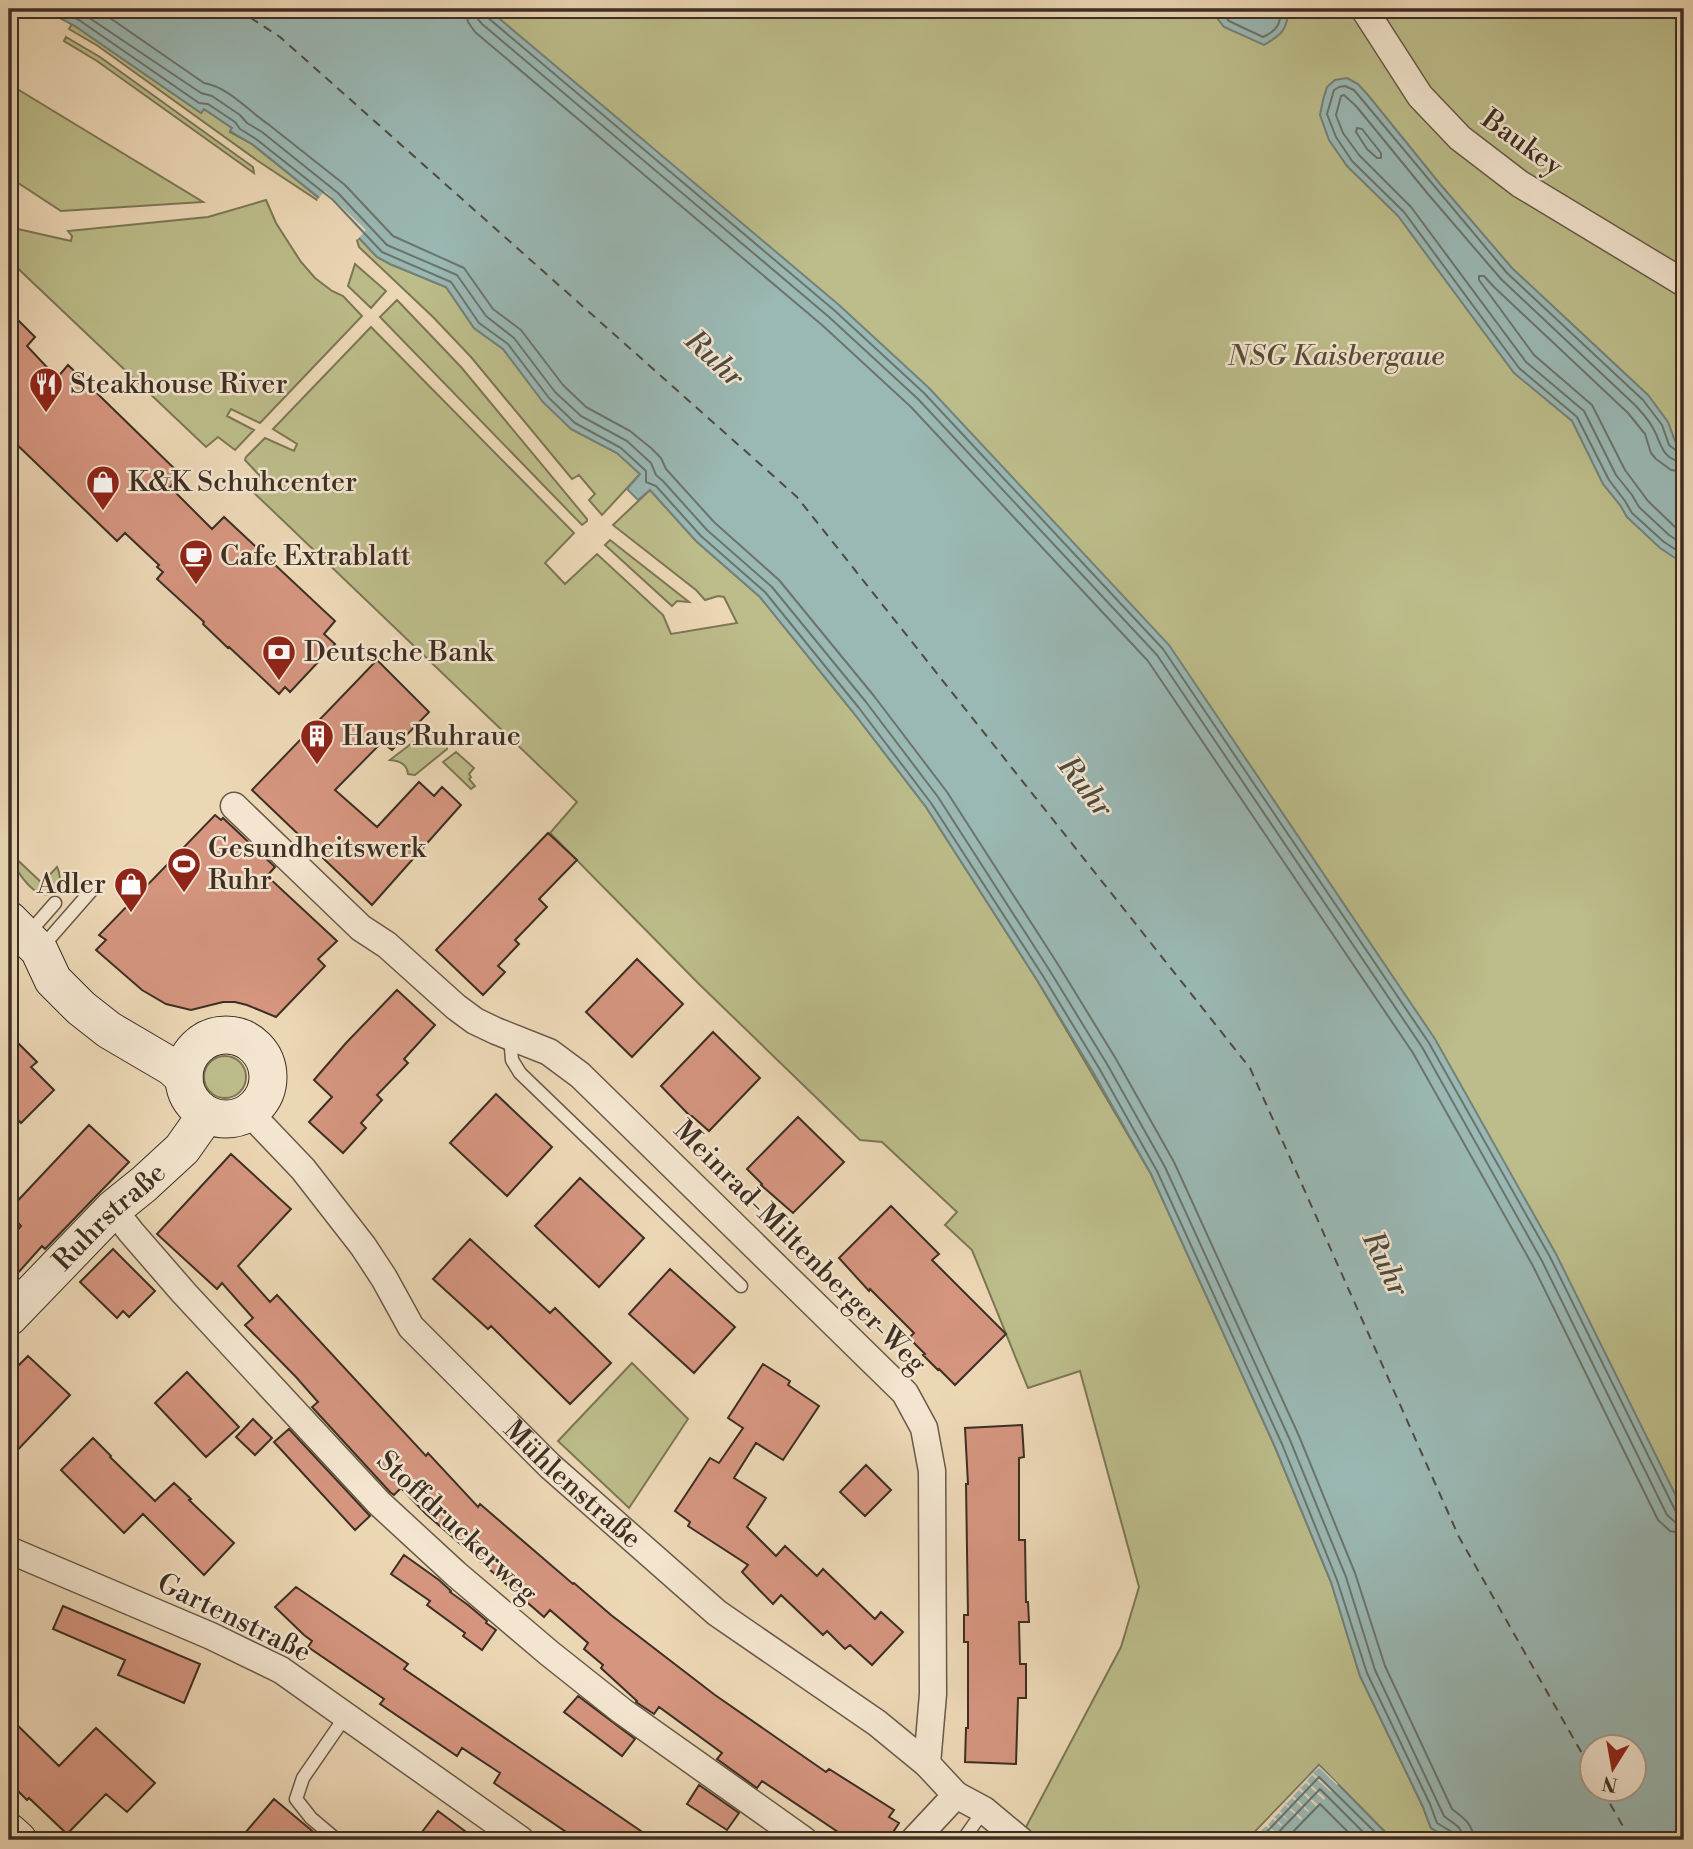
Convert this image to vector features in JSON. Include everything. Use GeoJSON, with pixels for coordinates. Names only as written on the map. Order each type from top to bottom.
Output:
{"type":"FeatureCollection","features":[{"type":"Feature","properties":{"kind":"main road"},"geometry":{"type":"LineString","coordinates":[[18,930],[69,962],[100,993],[127,1014],[156,1030],[185,1040],[222,1035],[237,1036],[251,1042],[267,1063],[269,1081],[267,1092],[252,1112],[238,1119],[222,1120],[206,1115],[194,1106],[187,1094],[184,1078],[188,1058],[206,1039]]}},
{"type":"Feature","properties":{"kind":"main road"},"geometry":{"type":"LineString","coordinates":[[18,930],[53,980],[81,1008],[108,1030],[184,1078]]}},
{"type":"Feature","properties":{"kind":"main road","name":"Ruhrstraße"},"geometry":{"type":"LineString","coordinates":[[9,1317],[113,1209],[182,1149],[206,1115]]}},
{"type":"Feature","properties":{"kind":"main road"},"geometry":{"type":"LineString","coordinates":[[9,1832],[18,1840]]}},
{"type":"Feature","properties":{"kind":"street","name":"Baukey"},"geometry":{"type":"LineString","coordinates":[[1364,9],[1420,96],[1460,138],[1520,184],[1684,283]]}},
{"type":"Feature","properties":{"kind":"street","name":"Meinrad-Miltenberger-Weg"},"geometry":{"type":"LineString","coordinates":[[234,806],[361,928],[387,945],[456,1007],[475,1021],[549,1052],[580,1074],[905,1393],[925,1428],[932,1471],[933,1694],[927,1764]]}},
{"type":"Feature","properties":{"kind":"street","name":"Mühlenstraße"},"geometry":{"type":"LineString","coordinates":[[252,1112],[303,1169],[363,1246],[411,1327],[550,1466],[717,1613],[852,1705],[927,1764],[956,1795],[984,1810],[1020,1840]]}},
{"type":"Feature","properties":{"kind":"street","name":"Stoffdruckerweg"},"geometry":{"type":"LineString","coordinates":[[113,1209],[184,1293],[370,1493],[456,1574],[622,1711],[804,1840]]}},
{"type":"Feature","properties":{"kind":"street","name":"Gartenstraße"},"geometry":{"type":"LineString","coordinates":[[9,1550],[211,1636],[281,1670],[521,1840]]}},
{"type":"Feature","properties":{"kind":"street"},"geometry":{"type":"LineString","coordinates":[[914,1840],[956,1795]]}},
{"type":"Feature","properties":{"kind":"lane"},"geometry":{"type":"LineString","coordinates":[[18,930],[91,891]]}},
{"type":"Feature","properties":{"kind":"lane"},"geometry":{"type":"LineString","coordinates":[[18,930],[55,903]]}},
{"type":"Feature","properties":{"kind":"lane"},"geometry":{"type":"LineString","coordinates":[[510,1036],[512,1060],[520,1073],[741,1286]]}},
{"type":"Feature","properties":{"kind":"lane"},"geometry":{"type":"LineString","coordinates":[[337,1840],[311,1818],[296,1799],[303,1779],[345,1717]]}},
{"type":"Feature","properties":{"kind":"lane"},"geometry":{"type":"LineString","coordinates":[[965,1837],[984,1810]]}},
{"type":"Feature","properties":{"kind":"green space","name":"NSG Kaisbergaue"},"geometry":{"type":"Polygon","coordinates":[[[445,9],[1684,9],[1684,1737],[445,9]]]}},
{"type":"Feature","properties":{"kind":"green space"},"geometry":{"type":"Polygon","coordinates":[[[72,24],[201,113],[204,109],[232,128],[230,132],[252,144],[319,198],[317,200],[258,161],[98,46],[69,29],[72,24]]]}},
{"type":"Feature","properties":{"kind":"green space"},"geometry":{"type":"Polygon","coordinates":[[[66,37],[100,57],[253,167],[254,173],[97,61],[64,41],[66,37]]]}},
{"type":"Feature","properties":{"kind":"green space"},"geometry":{"type":"Polygon","coordinates":[[[9,84],[203,202],[61,211],[9,177],[9,84]]]}},
{"type":"Feature","properties":{"kind":"green space"},"geometry":{"type":"Polygon","coordinates":[[[266,200],[276,223],[301,262],[315,278],[343,296],[362,316],[260,423],[231,409],[227,416],[254,430],[235,450],[218,437],[206,447],[9,260],[9,227],[71,241],[72,236],[68,231],[208,217],[266,200]]]}},
{"type":"Feature","properties":{"kind":"green space"},"geometry":{"type":"Polygon","coordinates":[[[359,238],[377,257],[446,287],[474,328],[503,349],[544,402],[571,429],[617,453],[640,474],[602,515],[589,500],[595,494],[579,475],[572,479],[471,357],[359,247],[359,238]]]}},
{"type":"Feature","properties":{"kind":"green space"},"geometry":{"type":"Polygon","coordinates":[[[355,264],[386,291],[371,308],[348,286],[355,264]]]}},
{"type":"Feature","properties":{"kind":"green space"},"geometry":{"type":"Polygon","coordinates":[[[397,300],[461,367],[587,521],[582,525],[380,317],[397,300]]]}},
{"type":"Feature","properties":{"kind":"green space"},"geometry":{"type":"Polygon","coordinates":[[[371,327],[574,533],[545,563],[565,584],[597,554],[663,615],[671,634],[737,623],[724,597],[705,600],[613,525],[650,490],[696,541],[760,597],[926,807],[1037,980],[1151,1174],[1275,1447],[1331,1582],[1360,1676],[1431,1828],[1452,1840],[1393,1840],[1319,1765],[1247,1840],[1039,1840],[1025,1829],[1121,1647],[1139,1587],[1080,1371],[1028,1388],[972,1250],[945,1225],[957,1212],[882,1142],[860,1140],[698,983],[550,833],[577,802],[249,488],[260,476],[245,460],[246,457],[265,438],[294,451],[297,444],[273,429],[371,327]]]}},
{"type":"Feature","properties":{"kind":"green space"},"geometry":{"type":"Polygon","coordinates":[[[610,540],[689,602],[677,601],[672,606],[605,545],[610,540]]]}},
{"type":"Feature","properties":{"kind":"green space"},"geometry":{"type":"Polygon","coordinates":[[[429,730],[447,749],[415,775],[408,774],[406,768],[397,761],[390,760],[429,730]]]}},
{"type":"Feature","properties":{"kind":"green space"},"geometry":{"type":"Polygon","coordinates":[[[456,752],[474,768],[469,774],[469,779],[475,786],[471,789],[443,762],[456,752]]]}},
{"type":"Feature","properties":{"kind":"green space"},"geometry":{"type":"Polygon","coordinates":[[[9,852],[42,883],[57,867],[60,879],[57,889],[43,894],[33,889],[18,871],[9,857],[9,852]]]}},
{"type":"Feature","properties":{"kind":"green space"},"geometry":{"type":"Polygon","coordinates":[[[225,1056],[240,1062],[246,1077],[240,1092],[225,1098],[210,1092],[204,1077],[210,1062],[225,1056]]]}},
{"type":"Feature","properties":{"kind":"green space"},"geometry":{"type":"Polygon","coordinates":[[[632,1363],[688,1419],[629,1508],[558,1441],[632,1363]]]}},
{"type":"Feature","properties":{"kind":"water","name":"Ruhr"},"geometry":{"type":"Polygon","coordinates":[[[43,9],[488,9],[839,305],[929,388],[1169,645],[1435,1039],[1556,1254],[1677,1498],[1684,1515],[1684,1840],[1452,1840],[1431,1828],[1360,1676],[1331,1582],[1275,1447],[1151,1174],[1037,980],[926,807],[760,597],[696,541],[650,490],[638,500],[627,489],[640,474],[617,453],[571,429],[543,402],[503,349],[474,328],[446,287],[377,257],[328,205],[252,144],[230,131],[232,128],[204,109],[201,113],[75,26],[43,9]]]}},
{"type":"Feature","properties":{"kind":"water"},"geometry":{"type":"Polygon","coordinates":[[[1210,9],[1288,9],[1287,22],[1275,38],[1264,45],[1224,27],[1210,9]]]}},
{"type":"Feature","properties":{"kind":"water"},"geometry":{"type":"Polygon","coordinates":[[[1347,78],[1358,84],[1368,95],[1512,268],[1648,395],[1668,422],[1675,441],[1684,448],[1684,564],[1660,548],[1627,517],[1603,484],[1572,421],[1514,373],[1398,216],[1347,166],[1329,140],[1320,115],[1327,87],[1335,80],[1347,78]]]}},
{"type":"Feature","properties":{"kind":"water"},"geometry":{"type":"Polygon","coordinates":[[[1319,1765],[1393,1840],[1251,1839],[1319,1765]]]}},
{"type":"Feature","properties":{"kind":"pier"},"geometry":{"type":"Polygon","coordinates":[[[325,191],[366,230],[357,240],[317,200],[325,191]]]}},
{"type":"Feature","properties":{"kind":"pier"},"geometry":{"type":"Polygon","coordinates":[[[1319,1766],[1338,1784],[1319,1768],[1313,1773],[1332,1791],[1312,1775],[1307,1781],[1324,1800],[1306,1783],[1300,1788],[1317,1807],[1299,1790],[1293,1796],[1309,1811],[1292,1798],[1286,1804],[1301,1820],[1285,1805],[1280,1811],[1287,1820],[1279,1813],[1274,1817],[1282,1825],[1273,1819],[1268,1825],[1274,1833],[1266,1826],[1249,1839],[1319,1766]]]}},
{"type":"Feature","properties":{"kind":"building"},"geometry":{"type":"Polygon","coordinates":[[[9,311],[35,337],[27,346],[57,378],[68,365],[181,475],[170,487],[212,529],[224,517],[335,621],[324,634],[335,644],[290,692],[285,687],[279,694],[228,648],[157,579],[163,572],[157,567],[159,565],[125,533],[117,541],[9,437],[9,311]]]}},
{"type":"Feature","properties":{"kind":"building","name":"Haus Ruhraue"},"geometry":{"type":"Polygon","coordinates":[[[377,660],[429,712],[392,750],[382,742],[335,790],[377,827],[419,782],[434,796],[442,787],[461,805],[372,905],[252,790],[377,660]]]}},
{"type":"Feature","properties":{"kind":"building"},"geometry":{"type":"Polygon","coordinates":[[[215,815],[221,820],[223,818],[275,867],[267,876],[337,941],[318,959],[325,966],[276,1017],[235,1002],[223,1002],[191,1010],[166,1004],[142,990],[96,950],[106,940],[99,935],[215,815]]]}},
{"type":"Feature","properties":{"kind":"building"},"geometry":{"type":"Polygon","coordinates":[[[548,833],[577,860],[539,899],[547,907],[515,940],[519,944],[498,966],[505,972],[483,995],[436,950],[548,833]]]}},
{"type":"Feature","properties":{"kind":"building"},"geometry":{"type":"Polygon","coordinates":[[[637,959],[683,1004],[632,1057],[586,1012],[637,959]]]}},
{"type":"Feature","properties":{"kind":"building"},"geometry":{"type":"Polygon","coordinates":[[[397,990],[435,1025],[404,1059],[408,1063],[377,1095],[382,1100],[361,1123],[366,1128],[343,1153],[309,1122],[332,1097],[314,1080],[397,990]]]}},
{"type":"Feature","properties":{"kind":"building"},"geometry":{"type":"Polygon","coordinates":[[[713,1032],[760,1078],[709,1131],[661,1086],[713,1032]]]}},
{"type":"Feature","properties":{"kind":"building"},"geometry":{"type":"Polygon","coordinates":[[[9,1034],[37,1062],[31,1067],[54,1090],[21,1123],[9,1111],[9,1034]]]}},
{"type":"Feature","properties":{"kind":"building"},"geometry":{"type":"Polygon","coordinates":[[[496,1094],[552,1147],[507,1196],[450,1143],[496,1094]]]}},
{"type":"Feature","properties":{"kind":"building"},"geometry":{"type":"Polygon","coordinates":[[[798,1117],[844,1162],[793,1213],[747,1169],[798,1117]]]}},
{"type":"Feature","properties":{"kind":"building"},"geometry":{"type":"Polygon","coordinates":[[[89,1125],[129,1162],[45,1249],[42,1246],[9,1283],[9,1240],[21,1226],[9,1210],[89,1125]]]}},
{"type":"Feature","properties":{"kind":"building"},"geometry":{"type":"Polygon","coordinates":[[[231,1154],[291,1209],[238,1266],[270,1302],[277,1295],[426,1456],[428,1453],[478,1507],[480,1504],[611,1615],[715,1695],[826,1772],[829,1769],[894,1810],[889,1817],[899,1823],[888,1840],[850,1840],[762,1781],[757,1788],[717,1759],[722,1753],[659,1707],[654,1714],[636,1702],[601,1668],[603,1665],[584,1649],[588,1643],[550,1610],[544,1617],[426,1514],[401,1488],[394,1495],[390,1492],[312,1407],[318,1402],[245,1325],[253,1318],[222,1283],[217,1289],[157,1234],[231,1154]]]}},
{"type":"Feature","properties":{"kind":"building"},"geometry":{"type":"Polygon","coordinates":[[[580,1178],[644,1238],[599,1287],[535,1226],[580,1178]]]}},
{"type":"Feature","properties":{"kind":"building"},"geometry":{"type":"Polygon","coordinates":[[[891,1206],[939,1254],[932,1260],[1006,1334],[955,1385],[909,1338],[914,1333],[870,1289],[869,1291],[839,1258],[891,1206]]]}},
{"type":"Feature","properties":{"kind":"building"},"geometry":{"type":"Polygon","coordinates":[[[470,1239],[550,1313],[555,1308],[611,1363],[570,1404],[491,1326],[488,1329],[433,1279],[470,1239]]]}},
{"type":"Feature","properties":{"kind":"building"},"geometry":{"type":"Polygon","coordinates":[[[113,1249],[155,1291],[129,1317],[123,1311],[117,1318],[80,1282],[113,1249]]]}},
{"type":"Feature","properties":{"kind":"building"},"geometry":{"type":"Polygon","coordinates":[[[670,1269],[735,1327],[694,1373],[629,1314],[670,1269]]]}},
{"type":"Feature","properties":{"kind":"building"},"geometry":{"type":"Polygon","coordinates":[[[28,1356],[70,1395],[9,1459],[9,1375],[28,1356]]]}},
{"type":"Feature","properties":{"kind":"building"},"geometry":{"type":"Polygon","coordinates":[[[763,1364],[790,1381],[788,1385],[819,1406],[783,1460],[756,1443],[734,1478],[766,1498],[747,1527],[776,1556],[785,1546],[817,1576],[823,1569],[875,1619],[881,1612],[903,1632],[872,1665],[850,1645],[845,1649],[827,1631],[823,1635],[781,1595],[773,1604],[742,1572],[748,1565],[688,1526],[690,1522],[675,1511],[710,1458],[719,1463],[743,1428],[728,1418],[763,1364]]]}},
{"type":"Feature","properties":{"kind":"building"},"geometry":{"type":"Polygon","coordinates":[[[187,1372],[239,1427],[206,1457],[155,1403],[187,1372]]]}},
{"type":"Feature","properties":{"kind":"building"},"geometry":{"type":"Polygon","coordinates":[[[253,1419],[272,1438],[255,1455],[236,1437],[253,1419]]]}},
{"type":"Feature","properties":{"kind":"building"},"geometry":{"type":"Polygon","coordinates":[[[1022,1425],[1024,1457],[1019,1458],[1019,1540],[1025,1540],[1029,1622],[1019,1622],[1020,1664],[1026,1664],[1026,1698],[1018,1698],[1016,1764],[965,1762],[968,1728],[968,1642],[964,1642],[964,1615],[968,1615],[968,1484],[965,1428],[1022,1425]]]}},
{"type":"Feature","properties":{"kind":"building"},"geometry":{"type":"Polygon","coordinates":[[[289,1429],[370,1516],[355,1530],[274,1442],[289,1429]]]}},
{"type":"Feature","properties":{"kind":"building"},"geometry":{"type":"Polygon","coordinates":[[[93,1438],[155,1501],[174,1483],[234,1543],[204,1575],[143,1514],[124,1533],[61,1470],[93,1438]]]}},
{"type":"Feature","properties":{"kind":"building"},"geometry":{"type":"Polygon","coordinates":[[[866,1465],[891,1490],[865,1516],[840,1492],[866,1465]]]}},
{"type":"Feature","properties":{"kind":"building"},"geometry":{"type":"Polygon","coordinates":[[[404,1555],[439,1580],[496,1630],[482,1650],[463,1636],[465,1633],[427,1605],[430,1601],[391,1574],[404,1555]]]}},
{"type":"Feature","properties":{"kind":"building"},"geometry":{"type":"Polygon","coordinates":[[[296,1587],[408,1664],[404,1669],[654,1840],[578,1840],[494,1783],[500,1773],[462,1748],[457,1756],[380,1704],[384,1699],[308,1647],[312,1641],[275,1607],[296,1587]]]}},
{"type":"Feature","properties":{"kind":"building"},"geometry":{"type":"Polygon","coordinates":[[[63,1606],[200,1664],[184,1703],[118,1675],[125,1660],[53,1629],[63,1606]]]}},
{"type":"Feature","properties":{"kind":"building"},"geometry":{"type":"Polygon","coordinates":[[[578,1696],[635,1739],[622,1756],[564,1712],[578,1696]]]}},
{"type":"Feature","properties":{"kind":"building"},"geometry":{"type":"Polygon","coordinates":[[[9,1717],[59,1766],[96,1728],[155,1783],[127,1812],[106,1794],[67,1834],[9,1782],[9,1717]]]}},
{"type":"Feature","properties":{"kind":"building"},"geometry":{"type":"Polygon","coordinates":[[[699,1785],[739,1813],[727,1830],[687,1804],[699,1785]]]}},
{"type":"Feature","properties":{"kind":"building"},"geometry":{"type":"Polygon","coordinates":[[[274,1799],[323,1840],[239,1840],[274,1799]]]}},
{"type":"Feature","properties":{"kind":"building"},"geometry":{"type":"Polygon","coordinates":[[[438,1811],[477,1840],[416,1840],[438,1811]]]}},
{"type":"Feature","properties":{"kind":"ferry route"},"geometry":{"type":"LineString","coordinates":[[237,9],[280,37],[797,497],[1250,1068],[1459,1537],[1578,1746]]}},
{"type":"Feature","properties":{"kind":"ferry route"},"geometry":{"type":"LineString","coordinates":[[1610,1804],[1631,1840]]}},
{"type":"Feature","properties":{"kind":"railway"},"geometry":{"type":"LineString","coordinates":[[1672,9],[1684,23]]}},
{"type":"Feature","properties":{"kind":"place","name":"Steakhouse River"},"geometry":{"type":"Point","coordinates":[46,414]}},
{"type":"Feature","properties":{"kind":"place","name":"K&K Schuhcenter"},"geometry":{"type":"Point","coordinates":[103,512]}},
{"type":"Feature","properties":{"kind":"place","name":"Cafe Extrablatt"},"geometry":{"type":"Point","coordinates":[196,586]}},
{"type":"Feature","properties":{"kind":"place","name":"Deutsche Bank"},"geometry":{"type":"Point","coordinates":[279,682]}},
{"type":"Feature","properties":{"kind":"place","name":"Haus Ruhraue"},"geometry":{"type":"Point","coordinates":[317,766]}},
{"type":"Feature","properties":{"kind":"place","name":"Gesundheitswerk Ruhr"},"geometry":{"type":"Point","coordinates":[184,894]}},
{"type":"Feature","properties":{"kind":"place","name":"Adler"},"geometry":{"type":"Point","coordinates":[131,914]}}]}
